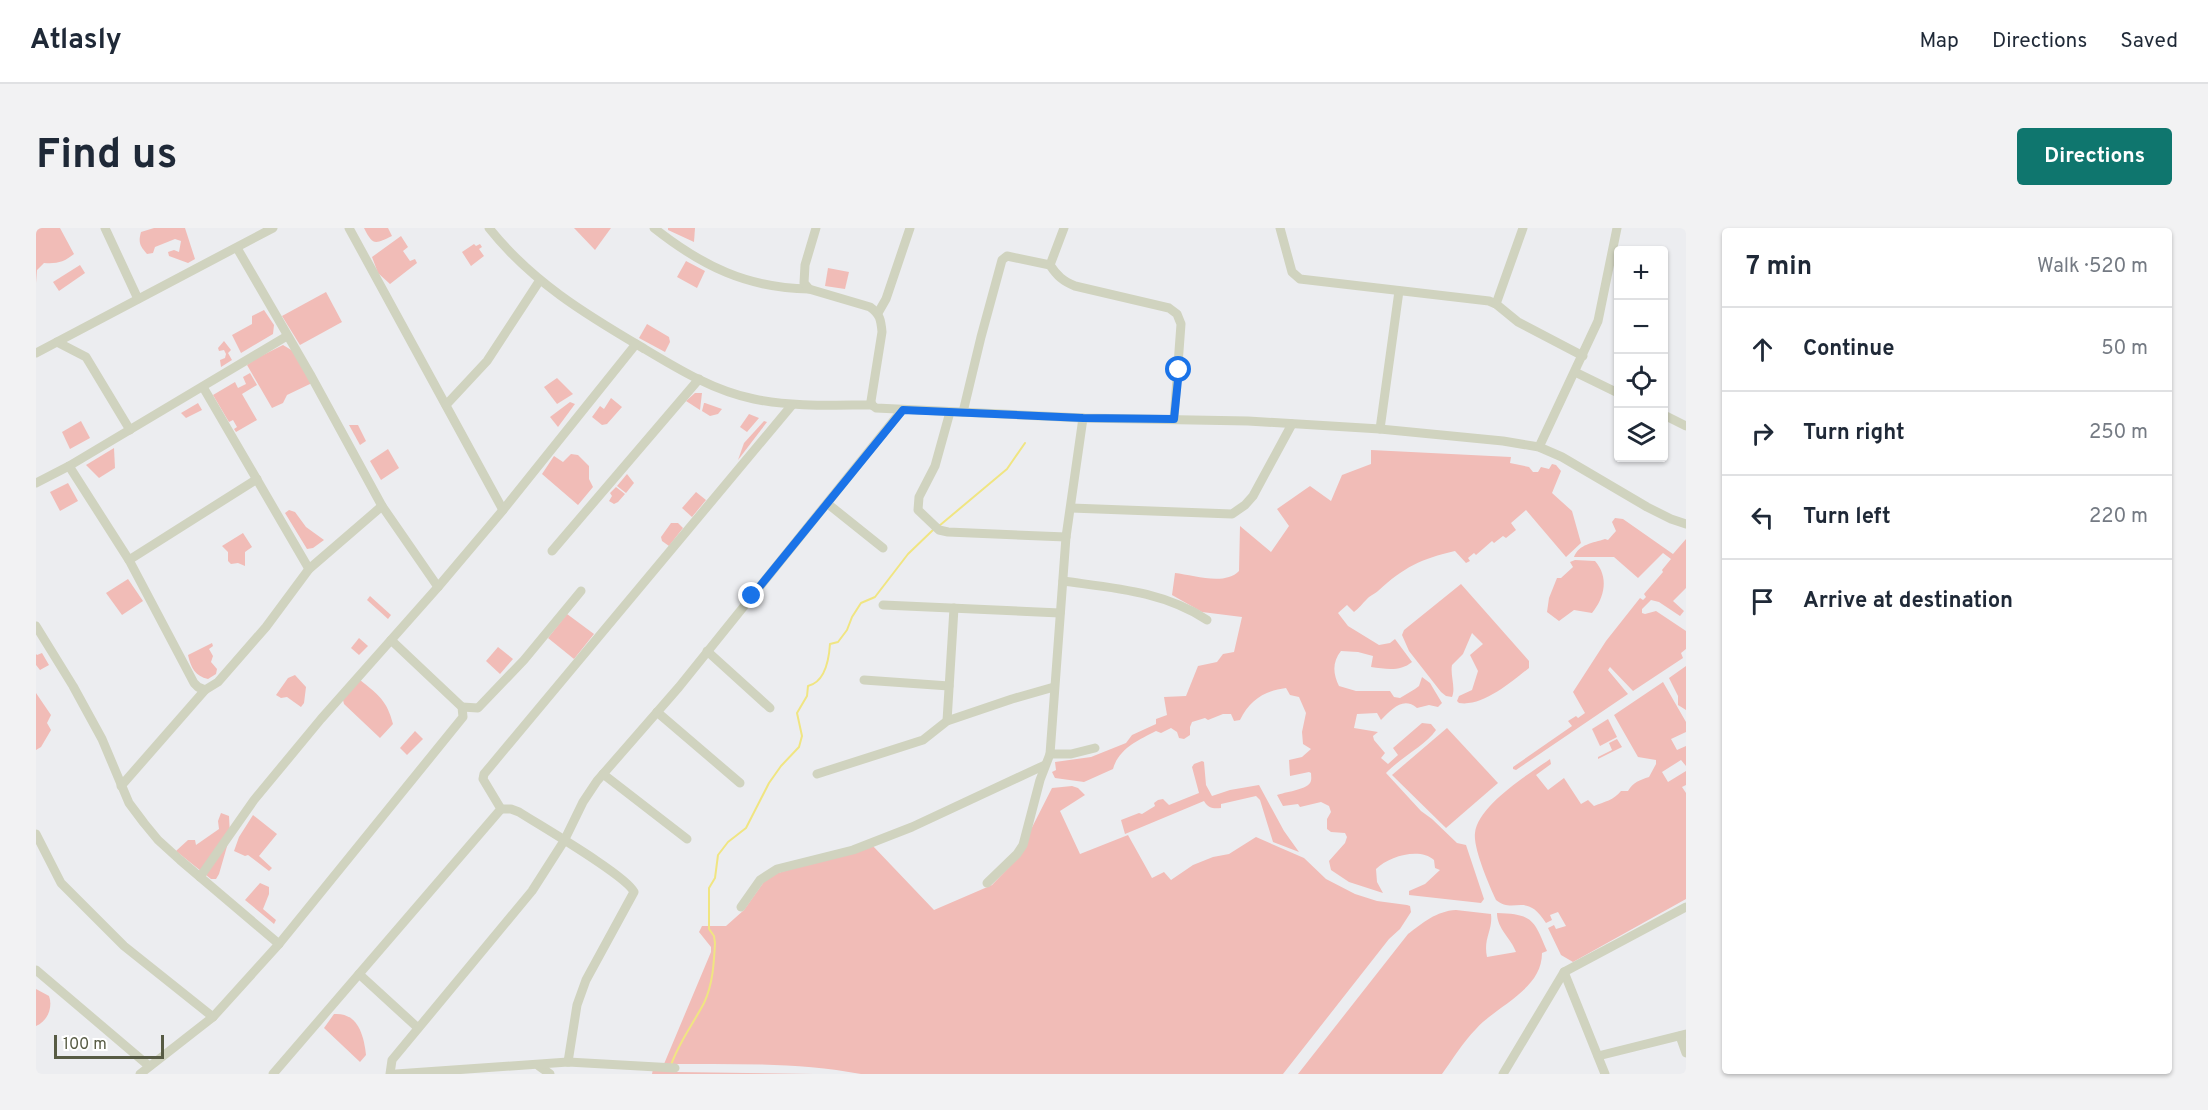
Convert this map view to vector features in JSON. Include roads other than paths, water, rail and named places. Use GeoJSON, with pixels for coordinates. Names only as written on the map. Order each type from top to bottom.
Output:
{"type":"FeatureCollection","features":[{"type":"Feature","properties":{"kind":"street"},"geometry":{"type":"LineString","coordinates":[[105,228],[138,299]]}},
{"type":"Feature","properties":{"kind":"street"},"geometry":{"type":"LineString","coordinates":[[36,353],[273,228]]}},
{"type":"Feature","properties":{"kind":"street"},"geometry":{"type":"LineString","coordinates":[[349,228],[503,510]]}},
{"type":"Feature","properties":{"kind":"street"},"geometry":{"type":"LineString","coordinates":[[489,228],[525,267],[584,314],[714,387],[752,399],[792,405],[872,405],[876,408],[903,410],[1292,424],[1466,436],[1539,447],[1562,457],[1647,507],[1686,524]]}},
{"type":"Feature","properties":{"kind":"street"},"geometry":{"type":"LineString","coordinates":[[654,228],[694,257],[725,272],[777,287],[809,290],[870,307],[878,313],[882,332],[872,405]]}},
{"type":"Feature","properties":{"kind":"street"},"geometry":{"type":"LineString","coordinates":[[809,290],[804,283],[803,275],[816,228]]}},
{"type":"Feature","properties":{"kind":"street"},"geometry":{"type":"LineString","coordinates":[[878,313],[886,299],[910,228]]}},
{"type":"Feature","properties":{"kind":"street"},"geometry":{"type":"LineString","coordinates":[[1050,265],[1064,228]]}},
{"type":"Feature","properties":{"kind":"street"},"geometry":{"type":"LineString","coordinates":[[1280,228],[1292,272],[1300,279],[1480,300],[1496,304],[1518,322],[1583,356]]}},
{"type":"Feature","properties":{"kind":"street"},"geometry":{"type":"LineString","coordinates":[[1496,304],[1523,228]]}},
{"type":"Feature","properties":{"kind":"street"},"geometry":{"type":"LineString","coordinates":[[1539,447],[1583,356],[1601,309],[1617,228]]}},
{"type":"Feature","properties":{"kind":"street"},"geometry":{"type":"LineString","coordinates":[[237,249],[330,409],[382,507],[438,587]]}},
{"type":"Feature","properties":{"kind":"street"},"geometry":{"type":"LineString","coordinates":[[963,412],[1002,260],[1007,256],[1015,256],[1050,265],[1056,274],[1075,286],[1169,308],[1177,314],[1181,324],[1174,419]]}},
{"type":"Feature","properties":{"kind":"street"},"geometry":{"type":"LineString","coordinates":[[446,405],[487,361],[540,280]]}},
{"type":"Feature","properties":{"kind":"street"},"geometry":{"type":"LineString","coordinates":[[1380,429],[1399,291]]}},
{"type":"Feature","properties":{"kind":"street"},"geometry":{"type":"LineString","coordinates":[[36,483],[69,466],[287,336]]}},
{"type":"Feature","properties":{"kind":"street"},"geometry":{"type":"LineString","coordinates":[[57,342],[86,357],[130,430]]}},
{"type":"Feature","properties":{"kind":"street"},"geometry":{"type":"LineString","coordinates":[[200,877],[254,800],[321,718],[392,640],[503,510],[636,344]]}},
{"type":"Feature","properties":{"kind":"street"},"geometry":{"type":"LineString","coordinates":[[1575,372],[1614,391]]}},
{"type":"Feature","properties":{"kind":"street"},"geometry":{"type":"LineString","coordinates":[[552,551],[699,379]]}},
{"type":"Feature","properties":{"kind":"street"},"geometry":{"type":"LineString","coordinates":[[203,387],[309,569]]}},
{"type":"Feature","properties":{"kind":"street"},"geometry":{"type":"LineString","coordinates":[[501,809],[483,779],[484,774],[792,405]]}},
{"type":"Feature","properties":{"kind":"street"},"geometry":{"type":"LineString","coordinates":[[390,1074],[392,1060],[532,891],[564,841],[583,802],[603,774],[657,712],[903,410]]}},
{"type":"Feature","properties":{"kind":"street"},"geometry":{"type":"LineString","coordinates":[[950,412],[935,466],[917,504],[918,510],[937,528],[973,534],[1066,537]]}},
{"type":"Feature","properties":{"kind":"street"},"geometry":{"type":"LineString","coordinates":[[1668,417],[1686,426]]}},
{"type":"Feature","properties":{"kind":"street"},"geometry":{"type":"LineString","coordinates":[[987,883],[1017,854],[1023,845],[1050,754],[1066,537],[1083,418]]}},
{"type":"Feature","properties":{"kind":"street"},"geometry":{"type":"LineString","coordinates":[[1071,508],[1232,514],[1253,496],[1292,424]]}},
{"type":"Feature","properties":{"kind":"street"},"geometry":{"type":"LineString","coordinates":[[69,466],[129,560],[194,683],[205,690]]}},
{"type":"Feature","properties":{"kind":"street"},"geometry":{"type":"LineString","coordinates":[[129,560],[257,479]]}},
{"type":"Feature","properties":{"kind":"street"},"geometry":{"type":"LineString","coordinates":[[828,504],[883,548]]}},
{"type":"Feature","properties":{"kind":"street"},"geometry":{"type":"LineString","coordinates":[[121,786],[205,690],[218,682],[266,627],[309,569],[382,507]]}},
{"type":"Feature","properties":{"kind":"street"},"geometry":{"type":"LineString","coordinates":[[1063,580],[1148,594],[1189,608],[1207,620]]}},
{"type":"Feature","properties":{"kind":"street"},"geometry":{"type":"LineString","coordinates":[[392,640],[462,707],[478,708],[524,660],[581,591]]}},
{"type":"Feature","properties":{"kind":"street"},"geometry":{"type":"LineString","coordinates":[[883,605],[1060,613]]}},
{"type":"Feature","properties":{"kind":"street"},"geometry":{"type":"LineString","coordinates":[[947,721],[954,608]]}},
{"type":"Feature","properties":{"kind":"street"},"geometry":{"type":"LineString","coordinates":[[36,626],[39,638],[73,686],[102,739],[129,803],[158,840],[279,944]]}},
{"type":"Feature","properties":{"kind":"street"},"geometry":{"type":"LineString","coordinates":[[707,651],[771,708]]}},
{"type":"Feature","properties":{"kind":"street"},"geometry":{"type":"LineString","coordinates":[[864,680],[950,686]]}},
{"type":"Feature","properties":{"kind":"street"},"geometry":{"type":"LineString","coordinates":[[817,774],[923,740],[947,721],[1054,687]]}},
{"type":"Feature","properties":{"kind":"street"},"geometry":{"type":"LineString","coordinates":[[140,1074],[213,1017],[279,944],[463,717],[462,707]]}},
{"type":"Feature","properties":{"kind":"street"},"geometry":{"type":"LineString","coordinates":[[657,712],[740,783]]}},
{"type":"Feature","properties":{"kind":"street"},"geometry":{"type":"LineString","coordinates":[[1050,754],[1071,754],[1095,748]]}},
{"type":"Feature","properties":{"kind":"street"},"geometry":{"type":"LineString","coordinates":[[741,906],[760,880],[777,869],[853,850],[912,827],[1045,765]]}},
{"type":"Feature","properties":{"kind":"street"},"geometry":{"type":"LineString","coordinates":[[603,774],[687,839]]}},
{"type":"Feature","properties":{"kind":"street"},"geometry":{"type":"LineString","coordinates":[[273,1074],[501,809],[519,812],[610,870],[632,887],[634,892],[586,980],[573,1023],[568,1062]]}},
{"type":"Feature","properties":{"kind":"street"},"geometry":{"type":"LineString","coordinates":[[36,834],[61,884],[124,946],[213,1017]]}},
{"type":"Feature","properties":{"kind":"street"},"geometry":{"type":"LineString","coordinates":[[1503,1074],[1564,972],[1686,907]]}},
{"type":"Feature","properties":{"kind":"street"},"geometry":{"type":"LineString","coordinates":[[36,970],[149,1066]]}},
{"type":"Feature","properties":{"kind":"street"},"geometry":{"type":"LineString","coordinates":[[1564,972],[1605,1074]]}},
{"type":"Feature","properties":{"kind":"street"},"geometry":{"type":"LineString","coordinates":[[359,974],[418,1028]]}},
{"type":"Feature","properties":{"kind":"street"},"geometry":{"type":"LineString","coordinates":[[1598,1056],[1683,1035],[1686,1053]]}},
{"type":"Feature","properties":{"kind":"street"},"geometry":{"type":"LineString","coordinates":[[396,1074],[539,1066],[568,1062],[675,1068]]}},
{"type":"Feature","properties":{"kind":"street"},"geometry":{"type":"LineString","coordinates":[[539,1066],[550,1074]]}},
{"type":"Feature","properties":{"kind":"waterway"},"geometry":{"type":"LineString","coordinates":[[939,526],[1007,469],[1025,443]]}},
{"type":"Feature","properties":{"kind":"waterway"},"geometry":{"type":"LineString","coordinates":[[671,1065],[704,1003],[711,981],[715,943],[714,936],[709,929],[709,888],[715,878],[718,855],[728,842],[746,828],[769,783],[799,747],[802,736],[797,713],[807,696],[808,686],[814,684],[825,669],[830,644],[838,642],[861,603],[875,597],[908,554],[934,529]]}}]}
